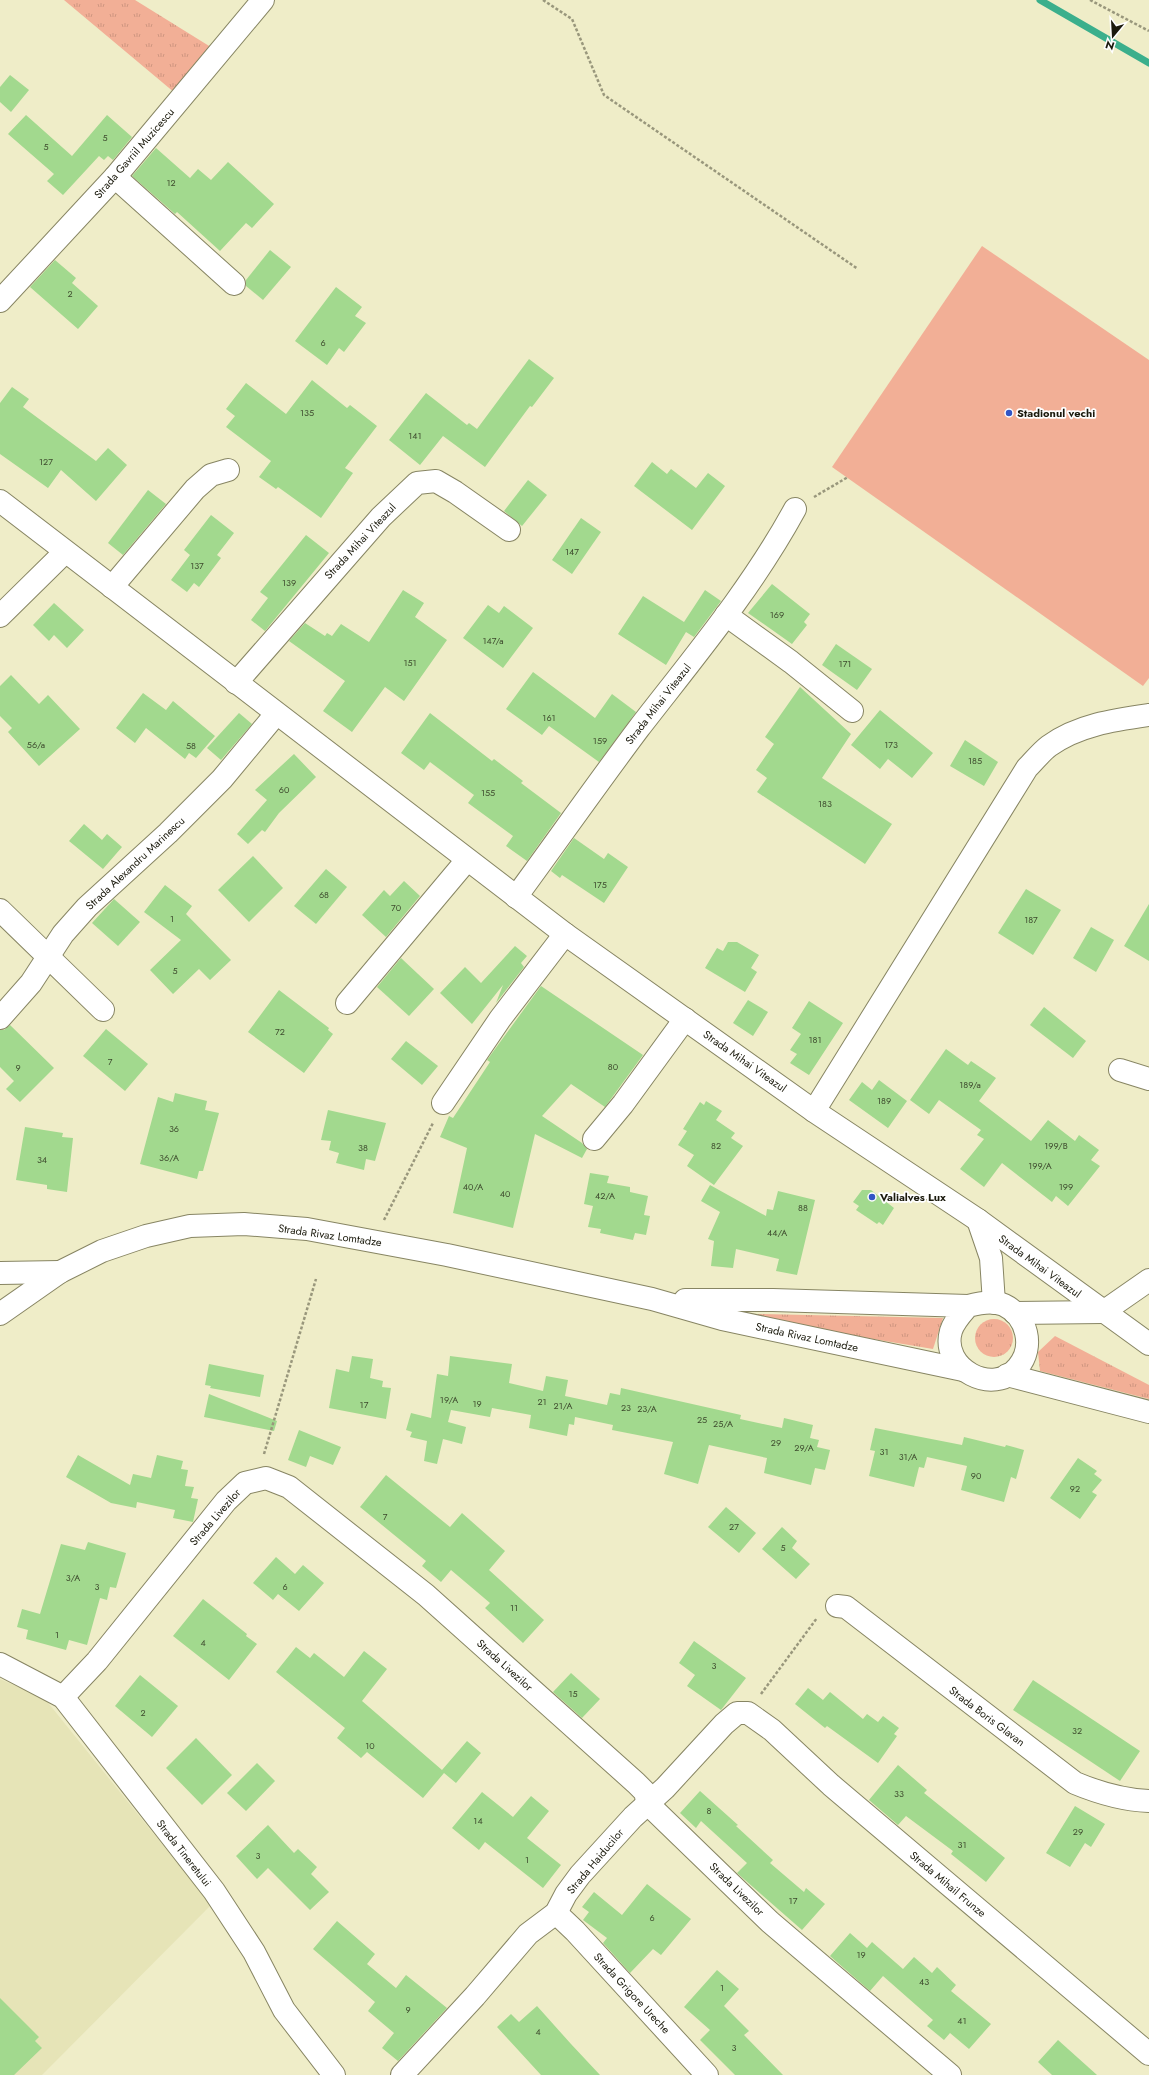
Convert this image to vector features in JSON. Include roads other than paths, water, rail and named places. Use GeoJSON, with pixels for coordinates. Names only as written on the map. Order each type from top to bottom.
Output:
{"type":"FeatureCollection","features":[{"type":"Feature","properties":{"kind":"street","name":"Strada Gavriil Muzicescu"},"geometry":{"type":"LineString","coordinates":[[0,301],[115,178],[263,0]]}},
{"type":"Feature","properties":{"kind":"street"},"geometry":{"type":"LineString","coordinates":[[115,178],[234,284]]}},
{"type":"Feature","properties":{"kind":"street"},"geometry":{"type":"LineString","coordinates":[[112,587],[195,489],[211,475],[228,470]]}},
{"type":"Feature","properties":{"kind":"street","name":"Strada Mihai Viteazul"},"geometry":{"type":"LineString","coordinates":[[236,683],[380,517],[417,483],[436,481],[455,492],[509,530]]}},
{"type":"Feature","properties":{"kind":"street","name":"Strada Mihai Viteazul"},"geometry":{"type":"LineString","coordinates":[[0,501],[565,934],[814,1111],[978,1220],[1149,1344]]}},
{"type":"Feature","properties":{"kind":"street","name":"Strada Mihai Viteazul"},"geometry":{"type":"LineString","coordinates":[[516,897],[619,754],[726,615],[779,537],[795,508]]}},
{"type":"Feature","properties":{"kind":"street"},"geometry":{"type":"LineString","coordinates":[[0,616],[65,552]]}},
{"type":"Feature","properties":{"kind":"street"},"geometry":{"type":"LineString","coordinates":[[726,615],[852,711]]}},
{"type":"Feature","properties":{"kind":"street","name":"Strada Alexandru Marinescu"},"geometry":{"type":"LineString","coordinates":[[0,1018],[31,984],[63,934],[87,907],[168,833],[222,779],[276,714]]}},
{"type":"Feature","properties":{"kind":"street"},"geometry":{"type":"LineString","coordinates":[[814,1111],[1027,768],[1048,747],[1076,731],[1111,720],[1149,715]]}},
{"type":"Feature","properties":{"kind":"street"},"geometry":{"type":"LineString","coordinates":[[348,1003],[467,860]]}},
{"type":"Feature","properties":{"kind":"street"},"geometry":{"type":"LineString","coordinates":[[0,910],[103,1010]]}},
{"type":"Feature","properties":{"kind":"street"},"geometry":{"type":"LineString","coordinates":[[443,1103],[500,1020],[565,934]]}},
{"type":"Feature","properties":{"kind":"street"},"geometry":{"type":"LineString","coordinates":[[594,1139],[623,1104],[685,1019]]}},
{"type":"Feature","properties":{"kind":"street"},"geometry":{"type":"LineString","coordinates":[[1120,1070],[1149,1079]]}},
{"type":"Feature","properties":{"kind":"street","name":"Strada Mihai Viteazul"},"geometry":{"type":"LineString","coordinates":[[978,1220],[991,1258],[994,1303]]}},
{"type":"Feature","properties":{"kind":"street","name":"Strada Rivaz Lomtadze"},"geometry":{"type":"LineString","coordinates":[[0,1314],[60,1272],[102,1251],[146,1236],[190,1226],[244,1224],[292,1228],[374,1240],[652,1299],[722,1319],[963,1370]]}},
{"type":"Feature","properties":{"kind":"street"},"geometry":{"type":"LineString","coordinates":[[0,1272],[60,1272]]}},
{"type":"Feature","properties":{"kind":"street"},"geometry":{"type":"LineString","coordinates":[[1103,1312],[1149,1280]]}},
{"type":"Feature","properties":{"kind":"street","name":"Strada Rivaz Lomtadze"},"geometry":{"type":"LineString","coordinates":[[652,1299],[968,1306]]}},
{"type":"Feature","properties":{"kind":"street"},"geometry":{"type":"LineString","coordinates":[[994,1303],[1004,1305],[1015,1313],[1022,1322],[1028,1342],[1025,1355],[1018,1368],[1007,1375],[994,1380],[980,1379],[963,1370],[953,1357],[950,1339],[952,1330],[958,1318],[968,1306],[994,1303]]}},
{"type":"Feature","properties":{"kind":"street","name":"Strada Mihai Viteazul"},"geometry":{"type":"LineString","coordinates":[[1015,1313],[1103,1312]]}},
{"type":"Feature","properties":{"kind":"street"},"geometry":{"type":"LineString","coordinates":[[1007,1375],[1149,1412]]}},
{"type":"Feature","properties":{"kind":"street","name":"Strada Livezilor"},"geometry":{"type":"LineString","coordinates":[[64,1697],[96,1661],[226,1501],[245,1483],[266,1478],[290,1487],[426,1595],[636,1783],[645,1792],[648,1804],[770,1922],[950,2075]]}},
{"type":"Feature","properties":{"kind":"street","name":"Strada Boris Glavan"},"geometry":{"type":"LineString","coordinates":[[837,1606],[846,1607],[1075,1783],[1106,1795],[1149,1801]]}},
{"type":"Feature","properties":{"kind":"street","name":"Strada Tineretului"},"geometry":{"type":"LineString","coordinates":[[0,1664],[64,1697],[214,1891],[254,1952],[284,2010],[334,2075]]}},
{"type":"Feature","properties":{"kind":"street","name":"Strada Haiducilor"},"geometry":{"type":"LineString","coordinates":[[402,2075],[528,1934],[556,1913],[566,1894],[580,1875],[633,1817],[648,1804],[724,1724],[737,1713],[748,1713]]}},
{"type":"Feature","properties":{"kind":"street","name":"Strada Mihail Frunze"},"geometry":{"type":"LineString","coordinates":[[748,1713],[772,1730],[832,1785],[1149,2054]]}},
{"type":"Feature","properties":{"kind":"street","name":"Strada Grigore Ureche"},"geometry":{"type":"LineString","coordinates":[[556,1913],[707,2075]]}},
{"type":"Feature","properties":{"kind":"waterway"},"geometry":{"type":"LineString","coordinates":[[1040,0],[1149,63]]}},
{"type":"Feature","properties":{"kind":"place","name":"Stadionul vechi"},"geometry":{"type":"Point","coordinates":[1009,413]}},
{"type":"Feature","properties":{"kind":"place","name":"Valialves Lux"},"geometry":{"type":"Point","coordinates":[872,1197]}}]}
